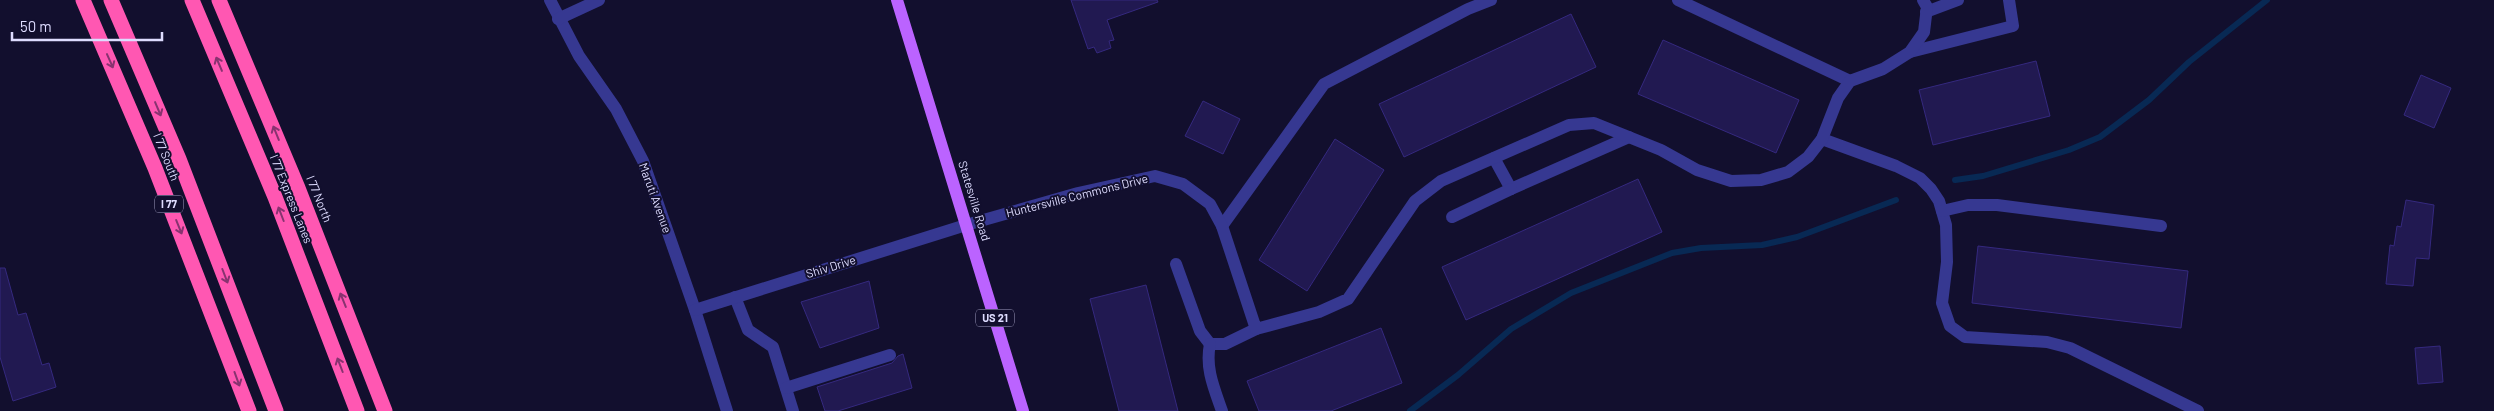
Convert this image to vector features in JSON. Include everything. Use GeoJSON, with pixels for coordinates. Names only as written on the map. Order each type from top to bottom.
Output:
{"type":"FeatureCollection","features":[{"type":"Feature","properties":{"kind":"highway","name":"I 77 South"},"geometry":{"type":"LineString","coordinates":[[83,0],[159,177],[249,411]]}},
{"type":"Feature","properties":{"kind":"highway","name":"I 77"},"geometry":{"type":"LineString","coordinates":[[111,0],[182,168],[276,411]]}},
{"type":"Feature","properties":{"kind":"highway","name":"I 77 Express Lanes"},"geometry":{"type":"LineString","coordinates":[[192,0],[275,197],[357,411]]}},
{"type":"Feature","properties":{"kind":"highway","name":"I 77 North"},"geometry":{"type":"LineString","coordinates":[[220,0],[298,188],[385,411]]}},
{"type":"Feature","properties":{"kind":"main road","name":"Statesville Road"},"geometry":{"type":"LineString","coordinates":[[897,0],[1023,411]]}},
{"type":"Feature","properties":{"kind":"street","name":"Maruti Avenue"},"geometry":{"type":"LineString","coordinates":[[550,0],[578,56],[616,109],[643,161],[695,310],[727,411]]}},
{"type":"Feature","properties":{"kind":"street"},"geometry":{"type":"LineString","coordinates":[[558,19],[599,0]]}},
{"type":"Feature","properties":{"kind":"street"},"geometry":{"type":"LineString","coordinates":[[1222,226],[1324,84],[1468,9],[1491,0]]}},
{"type":"Feature","properties":{"kind":"street"},"geometry":{"type":"LineString","coordinates":[[1678,0],[1850,81]]}},
{"type":"Feature","properties":{"kind":"street"},"geometry":{"type":"LineString","coordinates":[[1910,52],[1924,32],[1925,6],[1958,0]]}},
{"type":"Feature","properties":{"kind":"street"},"geometry":{"type":"LineString","coordinates":[[1210,344],[1225,344],[1256,329],[1319,312],[1348,299],[1415,201],[1441,181],[1569,125],[1594,123],[1661,150],[1697,170],[1730,180],[1761,180],[1788,172],[1808,157],[1822,139],[1838,98],[1850,81],[1883,69],[1910,52],[2013,26],[2009,0]]}},
{"type":"Feature","properties":{"kind":"street"},"geometry":{"type":"LineString","coordinates":[[1452,218],[1511,189],[1630,137]]}},
{"type":"Feature","properties":{"kind":"street"},"geometry":{"type":"LineString","coordinates":[[1822,139],[1896,166],[1920,178],[1931,189],[1942,211],[1946,225],[1947,262],[1942,303],[1950,326],[1965,337],[2046,342],[2070,348],[2198,411]]}},
{"type":"Feature","properties":{"kind":"street"},"geometry":{"type":"LineString","coordinates":[[1494,158],[1511,189]]}},
{"type":"Feature","properties":{"kind":"street","name":"Huntersville Commons Drive"},"geometry":{"type":"LineString","coordinates":[[966,225],[1078,193],[1155,176],[1182,184],[1210,204],[1222,226],[1256,329]]}},
{"type":"Feature","properties":{"kind":"street"},"geometry":{"type":"LineString","coordinates":[[1942,211],[1968,205],[1996,205],[2161,226]]}},
{"type":"Feature","properties":{"kind":"street","name":"Shiv Drive"},"geometry":{"type":"LineString","coordinates":[[695,310],[966,225]]}},
{"type":"Feature","properties":{"kind":"street"},"geometry":{"type":"LineString","coordinates":[[1176,264],[1200,331],[1210,344]]}},
{"type":"Feature","properties":{"kind":"street"},"geometry":{"type":"LineString","coordinates":[[736,297],[748,330],[772,347],[793,411]]}},
{"type":"Feature","properties":{"kind":"street"},"geometry":{"type":"LineString","coordinates":[[1210,344],[1207,357],[1209,372],[1222,411]]}},
{"type":"Feature","properties":{"kind":"street"},"geometry":{"type":"LineString","coordinates":[[786,388],[890,355]]}},
{"type":"Feature","properties":{"kind":"building"},"geometry":{"type":"Polygon","coordinates":[[[1071,0],[1157,0],[1158,2],[1107,20],[1114,40],[1109,41],[1111,48],[1097,53],[1094,47],[1088,49],[1071,0]]]}},
{"type":"Feature","properties":{"kind":"building"},"geometry":{"type":"Polygon","coordinates":[[[1571,14],[1596,67],[1404,157],[1379,104],[1571,14]]]}},
{"type":"Feature","properties":{"kind":"building"},"geometry":{"type":"Polygon","coordinates":[[[1663,40],[1799,100],[1776,153],[1638,94],[1663,40]]]}},
{"type":"Feature","properties":{"kind":"building"},"geometry":{"type":"Polygon","coordinates":[[[2036,61],[2050,116],[1933,145],[1919,90],[2036,61]]]}},
{"type":"Feature","properties":{"kind":"building"},"geometry":{"type":"Polygon","coordinates":[[[2421,75],[2451,88],[2434,128],[2404,115],[2421,75]]]}},
{"type":"Feature","properties":{"kind":"building"},"geometry":{"type":"Polygon","coordinates":[[[1203,101],[1240,119],[1223,154],[1185,136],[1203,101]]]}},
{"type":"Feature","properties":{"kind":"building"},"geometry":{"type":"Polygon","coordinates":[[[1335,139],[1384,170],[1307,291],[1259,260],[1335,139]]]}},
{"type":"Feature","properties":{"kind":"building"},"geometry":{"type":"Polygon","coordinates":[[[1638,179],[1662,232],[1466,320],[1442,267],[1638,179]]]}},
{"type":"Feature","properties":{"kind":"building"},"geometry":{"type":"Polygon","coordinates":[[[2406,200],[2434,205],[2429,259],[2416,258],[2413,286],[2386,284],[2390,245],[2394,246],[2397,226],[2401,227],[2406,200]]]}},
{"type":"Feature","properties":{"kind":"building"},"geometry":{"type":"Polygon","coordinates":[[[1978,246],[2188,271],[2181,328],[1972,303],[1978,246]]]}},
{"type":"Feature","properties":{"kind":"building"},"geometry":{"type":"Polygon","coordinates":[[[0,268],[5,268],[18,315],[26,313],[42,365],[49,363],[56,387],[13,401],[0,357],[0,268]]]}},
{"type":"Feature","properties":{"kind":"building"},"geometry":{"type":"Polygon","coordinates":[[[869,281],[879,328],[820,348],[801,302],[869,281]]]}},
{"type":"Feature","properties":{"kind":"building"},"geometry":{"type":"Polygon","coordinates":[[[1146,285],[1178,411],[1119,411],[1090,299],[1146,285]]]}},
{"type":"Feature","properties":{"kind":"building"},"geometry":{"type":"Polygon","coordinates":[[[1381,328],[1402,383],[1331,411],[1259,411],[1247,381],[1381,328]]]}},
{"type":"Feature","properties":{"kind":"building"},"geometry":{"type":"Polygon","coordinates":[[[2440,346],[2443,382],[2418,384],[2415,348],[2440,346]]]}},
{"type":"Feature","properties":{"kind":"building"},"geometry":{"type":"Polygon","coordinates":[[[903,354],[912,388],[838,411],[825,411],[817,387],[892,363],[898,356],[903,354]]]}},
{"type":"Feature","properties":{"kind":"waterway"},"geometry":{"type":"LineString","coordinates":[[1955,180],[1983,176],[2069,150],[2100,137],[2149,100],[2189,62],[2267,0]]}},
{"type":"Feature","properties":{"kind":"waterway"},"geometry":{"type":"LineString","coordinates":[[1410,411],[1458,375],[1511,329],[1571,293],[1672,253],[1701,248],[1762,245],[1797,237],[1896,200]]}}]}
